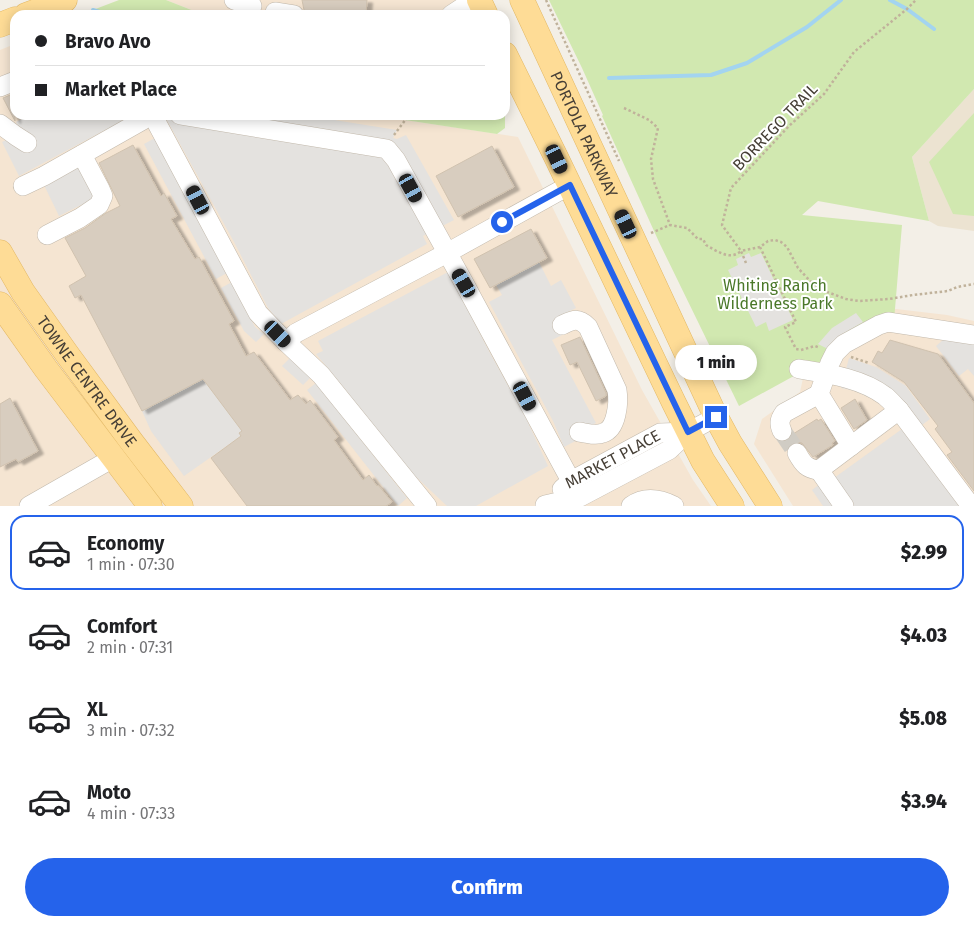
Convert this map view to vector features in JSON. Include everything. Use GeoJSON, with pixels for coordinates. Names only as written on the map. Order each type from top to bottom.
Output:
{"type":"FeatureCollection","features":[{"type":"Feature","properties":{"kind":"main road"},"geometry":{"type":"LineString","coordinates":[[39,10],[65,0]]}},
{"type":"Feature","properties":{"kind":"main road","name":"PORTOLA PARKWAY"},"geometry":{"type":"LineString","coordinates":[[522,0],[716,417],[730,443],[770,506]]}},
{"type":"Feature","properties":{"kind":"main road"},"geometry":{"type":"LineString","coordinates":[[510,64],[688,432],[703,461],[732,506]]}},
{"type":"Feature","properties":{"kind":"main road","name":"TOWNE CENTRE DRIVE"},"geometry":{"type":"LineString","coordinates":[[0,252],[23,292],[66,354],[181,506]]}},
{"type":"Feature","properties":{"kind":"main road","name":"TOWNE CENTRE DRIVE"},"geometry":{"type":"LineString","coordinates":[[0,304],[46,369],[150,506]]}},
{"type":"Feature","properties":{"kind":"street"},"geometry":{"type":"LineString","coordinates":[[458,10],[479,0]]}},
{"type":"Feature","properties":{"kind":"street"},"geometry":{"type":"LineString","coordinates":[[23,186],[82,155],[141,120]]}},
{"type":"Feature","properties":{"kind":"street"},"geometry":{"type":"LineString","coordinates":[[150,120],[258,313],[321,375],[428,506]]}},
{"type":"Feature","properties":{"kind":"street"},"geometry":{"type":"LineString","coordinates":[[210,120],[387,149],[396,160],[571,481]]}},
{"type":"Feature","properties":{"kind":"street"},"geometry":{"type":"LineString","coordinates":[[0,124],[27,142]]}},
{"type":"Feature","properties":{"kind":"street"},"geometry":{"type":"LineString","coordinates":[[47,235],[80,218],[99,205],[103,196],[82,155]]}},
{"type":"Feature","properties":{"kind":"street"},"geometry":{"type":"LineString","coordinates":[[286,342],[296,333],[570,185]]}},
{"type":"Feature","properties":{"kind":"street"},"geometry":{"type":"LineString","coordinates":[[562,326],[577,320],[588,327],[618,396],[614,422],[611,428],[604,433],[596,434],[579,432]]}},
{"type":"Feature","properties":{"kind":"street"},"geometry":{"type":"LineString","coordinates":[[782,431],[779,422],[784,413],[819,394],[835,352],[844,344],[879,325],[888,322],[974,335]]}},
{"type":"Feature","properties":{"kind":"street"},"geometry":{"type":"LineString","coordinates":[[799,369],[826,373],[865,384],[886,397],[899,410],[970,506]]}},
{"type":"Feature","properties":{"kind":"street"},"geometry":{"type":"LineString","coordinates":[[819,394],[851,446]]}},
{"type":"Feature","properties":{"kind":"street"},"geometry":{"type":"LineString","coordinates":[[797,453],[806,466],[819,470],[899,410]]}},
{"type":"Feature","properties":{"kind":"street","name":"MARKET PLACE"},"geometry":{"type":"LineString","coordinates":[[544,505],[580,498],[669,450],[688,432],[716,417]]}},
{"type":"Feature","properties":{"kind":"street","name":"MARKET PLACE"},"geometry":{"type":"LineString","coordinates":[[544,505],[571,481],[660,433],[688,432]]}},
{"type":"Feature","properties":{"kind":"street"},"geometry":{"type":"LineString","coordinates":[[29,506],[113,458]]}},
{"type":"Feature","properties":{"kind":"street"},"geometry":{"type":"LineString","coordinates":[[819,470],[844,506]]}},
{"type":"Feature","properties":{"kind":"street"},"geometry":{"type":"LineString","coordinates":[[631,506],[646,500],[660,500],[674,506]]}},
{"type":"Feature","properties":{"kind":"path"},"geometry":{"type":"LineString","coordinates":[[546,0],[620,162]]}},
{"type":"Feature","properties":{"kind":"path","name":"BORREGO TRAIL"},"geometry":{"type":"LineString","coordinates":[[741,250],[722,225],[731,188],[789,126],[824,94],[854,52],[916,0]]}},
{"type":"Feature","properties":{"kind":"path"},"geometry":{"type":"LineString","coordinates":[[624,108],[649,120],[658,128],[652,159],[653,179],[670,225],[687,228],[698,239],[703,239],[706,245],[725,255],[737,254],[741,250],[760,247],[768,241],[775,240],[781,242],[787,247],[798,268],[811,282],[822,290],[846,299],[859,301],[948,292],[957,287],[974,284]]}},
{"type":"Feature","properties":{"kind":"path"},"geometry":{"type":"LineString","coordinates":[[387,149],[397,130],[405,120]]}},
{"type":"Feature","properties":{"kind":"path"},"geometry":{"type":"LineString","coordinates":[[760,247],[796,322],[785,327],[796,349],[801,350],[815,346],[869,363]]}},
{"type":"Feature","properties":{"kind":"path"},"geometry":{"type":"LineString","coordinates":[[741,250],[746,263]]}},
{"type":"Feature","properties":{"kind":"shaded area"},"geometry":{"type":"Polygon","coordinates":[[[166,0],[458,0],[463,10],[191,10],[166,0]]]}},
{"type":"Feature","properties":{"kind":"shaded area"},"geometry":{"type":"Polygon","coordinates":[[[10,46],[10,120],[405,120],[518,137],[642,390],[693,480],[711,506],[0,506],[0,50],[10,46]]]}},
{"type":"Feature","properties":{"kind":"shaded area"},"geometry":{"type":"Polygon","coordinates":[[[974,89],[974,231],[938,226],[929,221],[912,157],[974,89]]]}},
{"type":"Feature","properties":{"kind":"shaded area"},"geometry":{"type":"Polygon","coordinates":[[[20,120],[122,121],[19,176],[2,142],[21,133],[16,122],[20,120]]]}},
{"type":"Feature","properties":{"kind":"shaded area"},"geometry":{"type":"Polygon","coordinates":[[[167,120],[334,120],[397,130],[393,138],[397,139],[406,135],[454,220],[423,236],[427,244],[281,324],[268,308],[167,120]]]}},
{"type":"Feature","properties":{"kind":"shaded area"},"geometry":{"type":"Polygon","coordinates":[[[155,138],[227,273],[216,279],[144,144],[155,138]]]}},
{"type":"Feature","properties":{"kind":"shaded area"},"geometry":{"type":"Polygon","coordinates":[[[79,167],[95,198],[59,216],[44,185],[79,167]]]}},
{"type":"Feature","properties":{"kind":"shaded area"},"geometry":{"type":"Polygon","coordinates":[[[749,253],[751,257],[761,253],[793,320],[769,331],[766,322],[756,327],[728,270],[738,265],[736,259],[749,253]]]}},
{"type":"Feature","properties":{"kind":"shaded area"},"geometry":{"type":"Polygon","coordinates":[[[539,262],[551,286],[561,280],[576,308],[566,313],[576,328],[552,340],[596,423],[589,426],[585,436],[564,447],[553,421],[489,302],[502,295],[496,285],[539,262]]]}},
{"type":"Feature","properties":{"kind":"shaded area"},"geometry":{"type":"Polygon","coordinates":[[[448,272],[525,416],[548,466],[476,506],[447,506],[414,475],[316,354],[323,351],[318,341],[448,272]]]}},
{"type":"Feature","properties":{"kind":"shaded area"},"geometry":{"type":"Polygon","coordinates":[[[232,282],[255,327],[264,334],[256,342],[244,331],[221,288],[232,282]]]}},
{"type":"Feature","properties":{"kind":"shaded area"},"geometry":{"type":"Polygon","coordinates":[[[879,307],[947,315],[974,321],[974,506],[793,506],[754,444],[762,419],[800,392],[811,342],[879,307]]]}},
{"type":"Feature","properties":{"kind":"shaded area"},"geometry":{"type":"Polygon","coordinates":[[[856,313],[863,322],[839,336],[828,349],[818,344],[832,328],[856,313]]]}},
{"type":"Feature","properties":{"kind":"shaded area"},"geometry":{"type":"Polygon","coordinates":[[[943,340],[974,340],[974,376],[968,369],[959,376],[936,346],[943,340]]]}},
{"type":"Feature","properties":{"kind":"shaded area"},"geometry":{"type":"Polygon","coordinates":[[[290,358],[311,377],[303,385],[282,366],[290,358]]]}},
{"type":"Feature","properties":{"kind":"shaded area"},"geometry":{"type":"Polygon","coordinates":[[[849,358],[876,367],[906,386],[930,419],[922,425],[974,506],[823,506],[812,490],[834,478],[902,429],[885,408],[874,400],[855,391],[841,388],[849,358]]]}},
{"type":"Feature","properties":{"kind":"shaded area"},"geometry":{"type":"Polygon","coordinates":[[[203,379],[242,431],[239,433],[241,436],[184,476],[151,431],[142,411],[203,379]]]}},
{"type":"Feature","properties":{"kind":"shaded area"},"geometry":{"type":"Polygon","coordinates":[[[316,383],[407,498],[398,506],[307,390],[316,383]]]}},
{"type":"Feature","properties":{"kind":"green space"},"geometry":{"type":"Polygon","coordinates":[[[119,0],[166,0],[191,10],[93,10],[119,0]]]}},
{"type":"Feature","properties":{"kind":"green space","name":"Whiting Ranch Wilderness Park"},"geometry":{"type":"Polygon","coordinates":[[[549,0],[974,0],[974,89],[912,157],[929,221],[818,201],[802,215],[902,225],[894,321],[739,406],[659,242],[582,68],[549,0]]]}},
{"type":"Feature","properties":{"kind":"green space"},"geometry":{"type":"Polygon","coordinates":[[[974,113],[974,216],[953,214],[929,162],[974,113]]]}},
{"type":"Feature","properties":{"kind":"green space"},"geometry":{"type":"Polygon","coordinates":[[[405,120],[505,120],[505,128],[497,134],[405,120]]]}},
{"type":"Feature","properties":{"kind":"building"},"geometry":{"type":"Polygon","coordinates":[[[302,0],[367,0],[366,10],[304,10],[302,0]]]}},
{"type":"Feature","properties":{"kind":"building"},"geometry":{"type":"Polygon","coordinates":[[[10,95],[10,111],[3,98],[10,95]]]}},
{"type":"Feature","properties":{"kind":"building"},"geometry":{"type":"Polygon","coordinates":[[[133,145],[161,196],[164,193],[177,216],[171,219],[195,259],[199,257],[234,321],[229,324],[246,356],[254,352],[290,400],[298,395],[306,404],[310,400],[338,437],[334,440],[363,480],[369,475],[392,502],[386,506],[247,506],[211,458],[241,436],[239,433],[242,431],[203,379],[142,411],[81,295],[75,298],[69,286],[86,276],[65,238],[120,206],[99,163],[133,145]]]}},
{"type":"Feature","properties":{"kind":"building"},"geometry":{"type":"Polygon","coordinates":[[[492,146],[514,187],[458,217],[436,176],[492,146]]]}},
{"type":"Feature","properties":{"kind":"building"},"geometry":{"type":"Polygon","coordinates":[[[531,229],[547,258],[490,288],[474,259],[531,229]]]}},
{"type":"Feature","properties":{"kind":"building"},"geometry":{"type":"Polygon","coordinates":[[[580,337],[606,393],[606,396],[596,401],[577,362],[570,365],[561,345],[580,337]]]}},
{"type":"Feature","properties":{"kind":"building"},"geometry":{"type":"Polygon","coordinates":[[[890,340],[938,354],[974,403],[974,491],[947,455],[952,452],[935,429],[938,426],[904,382],[872,362],[878,351],[882,353],[890,340]]]}},
{"type":"Feature","properties":{"kind":"building"},"geometry":{"type":"Polygon","coordinates":[[[10,398],[38,451],[18,462],[16,459],[0,467],[0,404],[10,398]]]}},
{"type":"Feature","properties":{"kind":"building"},"geometry":{"type":"Polygon","coordinates":[[[855,399],[867,420],[854,429],[841,408],[855,399]]]}},
{"type":"Feature","properties":{"kind":"building"},"geometry":{"type":"Polygon","coordinates":[[[817,419],[818,421],[821,419],[835,441],[832,443],[833,445],[813,457],[802,443],[792,443],[787,448],[783,442],[817,419]]]}},
{"type":"Feature","properties":{"kind":"waterway"},"geometry":{"type":"LineString","coordinates":[[609,78],[711,75],[747,63],[807,27],[841,0]]}},
{"type":"Feature","properties":{"kind":"waterway"},"geometry":{"type":"LineString","coordinates":[[890,0],[907,9],[934,29]]}},
{"type":"Feature","properties":{"kind":"tunnel"},"geometry":{"type":"LineString","coordinates":[[782,431],[797,453]]}},
{"type":"Feature","properties":{"kind":"route"},"geometry":{"type":"LineString","coordinates":[[502,222],[570,185],[688,432],[716,417]]}}]}
